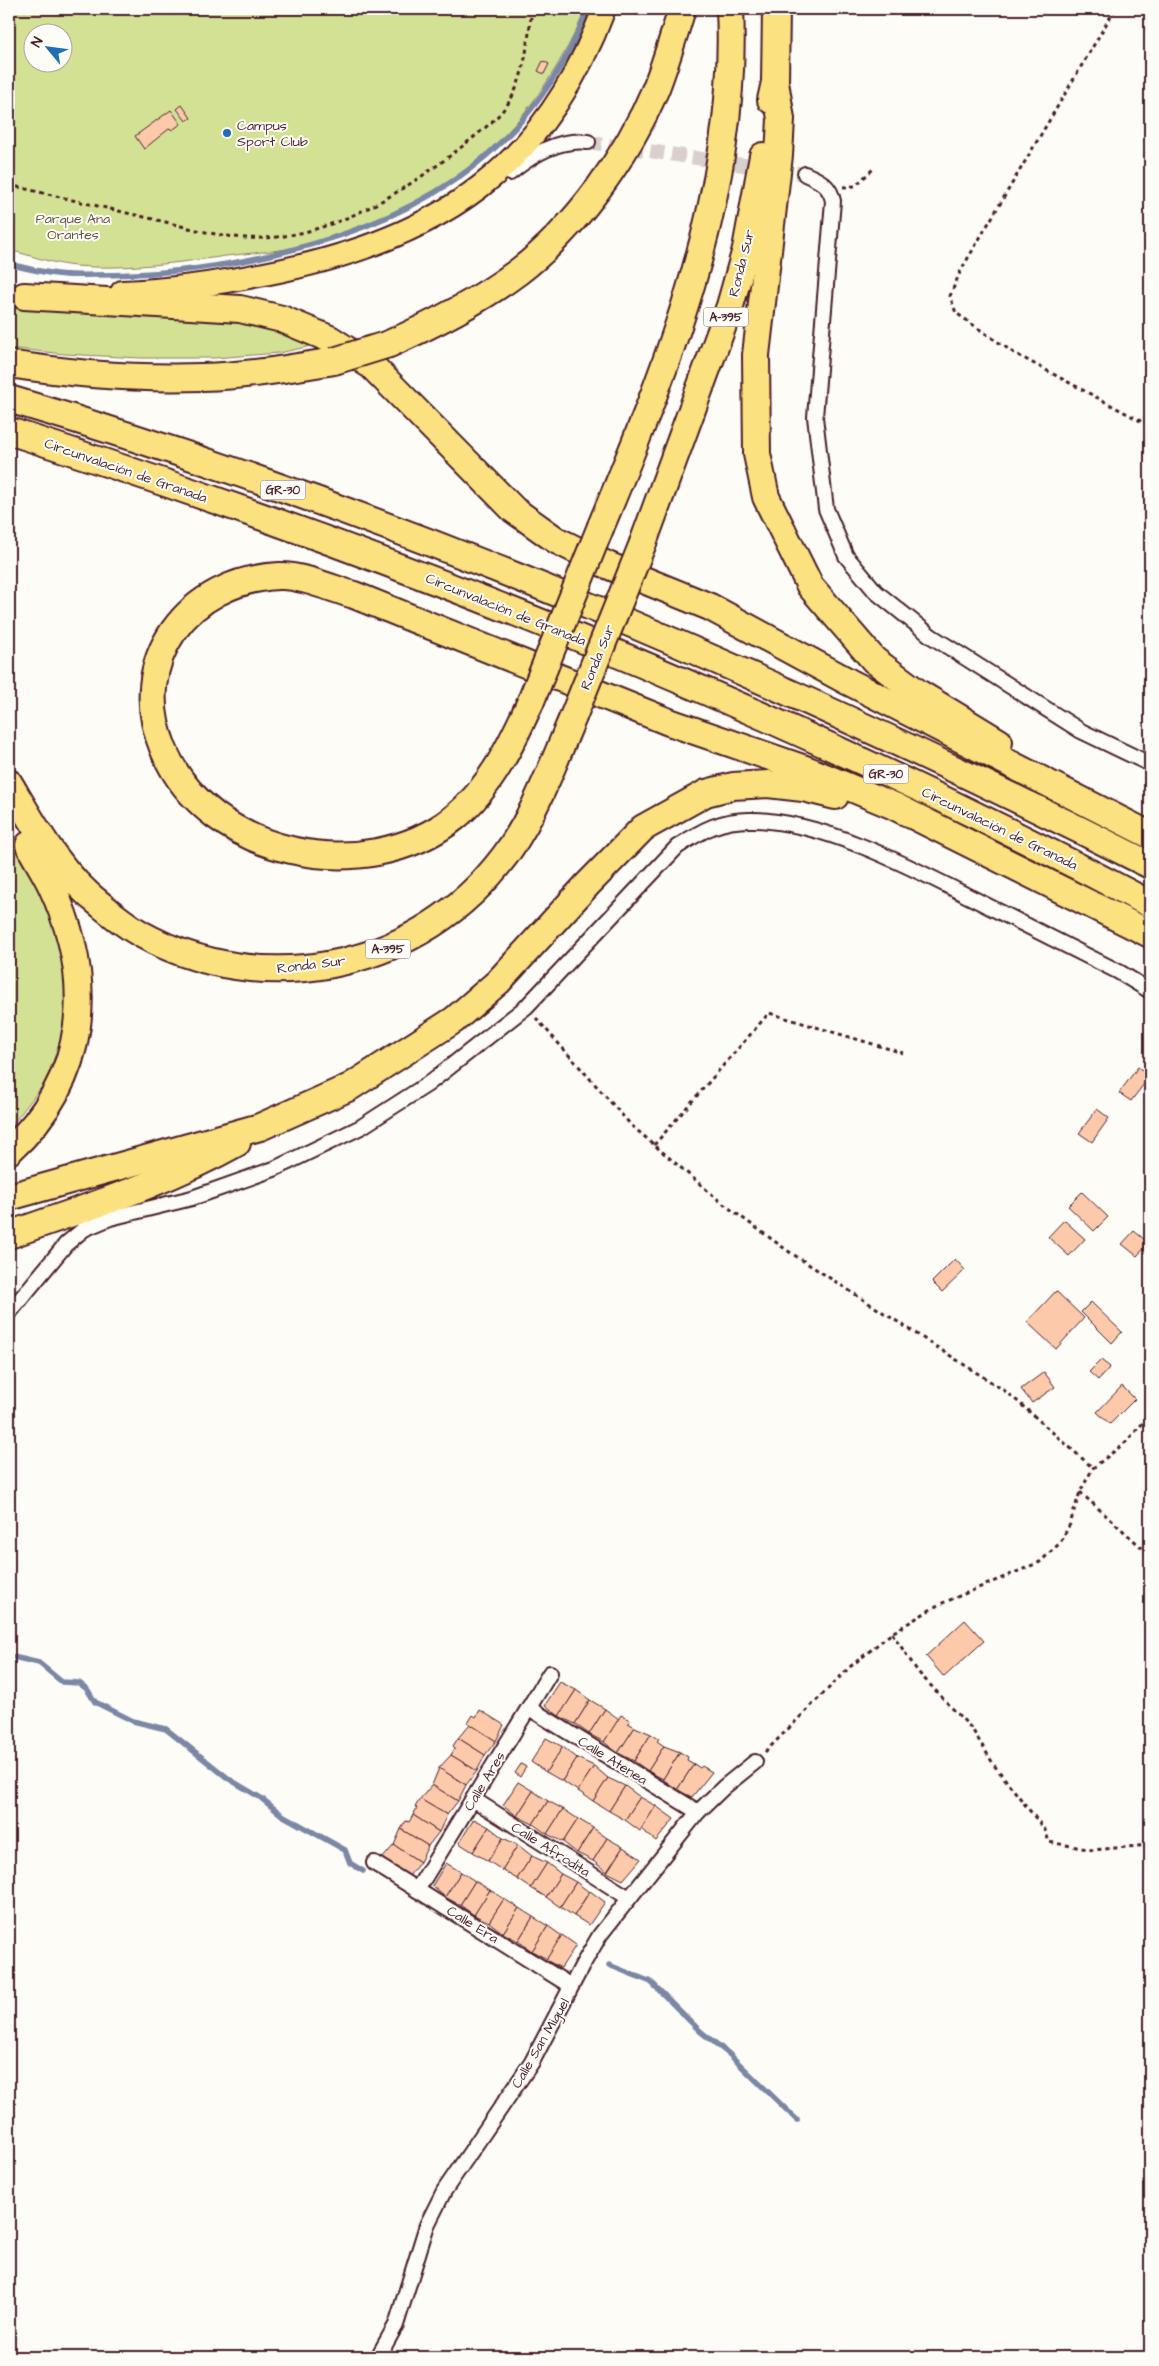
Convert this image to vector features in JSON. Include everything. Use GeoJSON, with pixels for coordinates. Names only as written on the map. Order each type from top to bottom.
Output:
{"type":"FeatureCollection","features":[{"type":"Feature","properties":{"kind":"highway"},"geometry":{"type":"LineString","coordinates":[[9,364],[42,369],[126,376],[203,377],[274,371],[334,361],[389,344],[434,324],[476,300],[519,271],[567,227],[614,166],[637,127],[656,88],[682,9]]}},
{"type":"Feature","properties":{"kind":"highway"},"geometry":{"type":"LineString","coordinates":[[730,9],[732,46],[726,127],[703,242],[678,326],[639,435],[601,526],[532,701],[500,764],[479,794],[454,818],[429,834],[395,848],[365,854],[330,857],[299,852],[270,844],[240,831],[215,815],[194,795],[175,771],[163,749],[152,699],[156,670],[164,646],[175,627],[196,605],[222,589],[251,578],[282,576],[354,595],[669,722],[808,770],[894,806],[963,839],[1150,934]]}},
{"type":"Feature","properties":{"kind":"highway","name":"Ronda Sur"},"geometry":{"type":"LineString","coordinates":[[9,783],[62,868],[99,904],[142,934],[185,952],[224,964],[258,969],[290,969],[334,964],[383,951],[421,933],[450,914],[469,897],[497,866],[522,828],[551,770],[643,543],[730,306],[746,249],[775,82],[776,9]]}},
{"type":"Feature","properties":{"kind":"highway"},"geometry":{"type":"LineString","coordinates":[[775,82],[781,119],[779,155],[756,355],[757,454],[766,497],[810,586],[874,660],[917,692],[1031,761],[1073,795]]}},
{"type":"Feature","properties":{"kind":"highway"},"geometry":{"type":"LineString","coordinates":[[16,296],[240,309],[282,319],[330,339],[372,366],[514,510],[556,540],[608,565],[710,606],[849,682],[1150,835]]}},
{"type":"Feature","properties":{"kind":"highway","name":"GR-30"},"geometry":{"type":"LineString","coordinates":[[9,399],[72,418],[268,484],[392,529],[614,616],[835,713],[989,784],[1150,865]]}},
{"type":"Feature","properties":{"kind":"highway","name":"Circunvalación de Granada"},"geometry":{"type":"LineString","coordinates":[[9,430],[369,554],[666,674],[994,824],[1150,904]]}},
{"type":"Feature","properties":{"kind":"highway"},"geometry":{"type":"LineString","coordinates":[[9,1197],[260,1126],[350,1087],[454,1020],[498,982],[588,884],[643,828],[706,793],[733,786],[768,784],[803,788],[844,799],[889,816],[928,836],[963,839]]}},
{"type":"Feature","properties":{"kind":"highway"},"geometry":{"type":"LineString","coordinates":[[9,804],[51,886],[68,934],[80,986],[78,1031],[67,1068],[53,1099],[28,1134],[9,1151]]}},
{"type":"Feature","properties":{"kind":"highway"},"geometry":{"type":"LineString","coordinates":[[9,1235],[138,1190],[198,1165],[244,1139],[260,1126]]}},
{"type":"Feature","properties":{"kind":"main road"},"geometry":{"type":"LineString","coordinates":[[16,296],[181,288],[240,280],[346,255],[383,242],[433,219],[460,203],[491,178],[519,151],[552,110],[575,73],[604,9]]}},
{"type":"Feature","properties":{"kind":"street"},"geometry":{"type":"LineString","coordinates":[[460,203],[480,195],[522,163],[546,149],[563,142],[588,142]]}},
{"type":"Feature","properties":{"kind":"street"},"geometry":{"type":"LineString","coordinates":[[804,174],[818,179],[831,192],[832,201],[815,417],[826,509],[846,556],[876,592],[931,636],[1081,732],[1150,764]]}},
{"type":"Feature","properties":{"kind":"street"},"geometry":{"type":"LineString","coordinates":[[9,1313],[66,1244],[84,1229],[110,1218],[192,1198],[274,1168],[361,1127],[428,1084],[526,1007],[676,847],[704,828],[725,822],[752,820],[808,828],[879,854],[920,872],[1111,967],[1150,991]]}},
{"type":"Feature","properties":{"kind":"street"},"geometry":{"type":"LineString","coordinates":[[9,1302],[32,1287]]}},
{"type":"Feature","properties":{"kind":"street","name":"Calle Ares"},"geometry":{"type":"LineString","coordinates":[[417,1890],[550,1673]]}},
{"type":"Feature","properties":{"kind":"street","name":"Calle Atenea"},"geometry":{"type":"LineString","coordinates":[[528,1708],[698,1812]]}},
{"type":"Feature","properties":{"kind":"street","name":"Calle San Miguel"},"geometry":{"type":"LineString","coordinates":[[378,2357],[396,2325],[427,2225],[444,2191],[532,2062],[600,1935],[698,1812],[724,1786],[755,1762]]}},
{"type":"Feature","properties":{"kind":"street","name":"Calle Afrodita"},"geometry":{"type":"LineString","coordinates":[[473,1799],[629,1898]]}},
{"type":"Feature","properties":{"kind":"street","name":"Calle Era"},"geometry":{"type":"LineString","coordinates":[[374,1863],[571,1986]]}},
{"type":"Feature","properties":{"kind":"path"},"geometry":{"type":"LineString","coordinates":[[9,185],[202,231],[245,238],[288,236],[331,224],[379,202],[436,166],[492,122],[512,98],[520,77],[527,48],[532,9]]}},
{"type":"Feature","properties":{"kind":"path"},"geometry":{"type":"LineString","coordinates":[[1115,9],[962,270],[950,296],[956,313],[1014,353],[1150,426]]}},
{"type":"Feature","properties":{"kind":"path"},"geometry":{"type":"LineString","coordinates":[[831,192],[839,188],[855,186],[873,169]]}},
{"type":"Feature","properties":{"kind":"path"},"geometry":{"type":"LineString","coordinates":[[526,1007],[631,1125],[722,1203],[788,1251],[1008,1393],[1093,1468]]}},
{"type":"Feature","properties":{"kind":"path"},"geometry":{"type":"LineString","coordinates":[[654,1145],[769,1013],[903,1053]]}},
{"type":"Feature","properties":{"kind":"path"},"geometry":{"type":"LineString","coordinates":[[755,1762],[851,1666],[892,1633],[938,1606],[1040,1562],[1060,1543],[1070,1524],[1080,1492],[1093,1468],[1127,1441],[1150,1415]]}},
{"type":"Feature","properties":{"kind":"path"},"geometry":{"type":"LineString","coordinates":[[1080,1492],[1150,1555]]}},
{"type":"Feature","properties":{"kind":"path"},"geometry":{"type":"LineString","coordinates":[[892,1633],[918,1672],[972,1729],[994,1765],[1045,1830],[1048,1842],[1093,1850],[1150,1845]]}},
{"type":"Feature","properties":{"kind":"green space","name":"Campus Sport Club"},"geometry":{"type":"Polygon","coordinates":[[[9,9],[586,9],[549,79],[527,109],[503,136],[477,161],[447,183],[414,203],[377,221],[311,245],[273,251],[151,265],[113,267],[75,266],[9,250],[9,9]]]}},
{"type":"Feature","properties":{"kind":"green space"},"geometry":{"type":"Polygon","coordinates":[[[9,307],[207,312],[325,343],[279,353],[214,358],[141,358],[64,354],[9,348],[9,307]]]}},
{"type":"Feature","properties":{"kind":"green space"},"geometry":{"type":"Polygon","coordinates":[[[9,836],[49,907],[62,948],[68,992],[61,1039],[46,1081],[9,1129],[9,836]]]}},
{"type":"Feature","properties":{"kind":"building"},"geometry":{"type":"Polygon","coordinates":[[[543,61],[549,64],[544,74],[538,71],[543,61]]]}},
{"type":"Feature","properties":{"kind":"building"},"geometry":{"type":"Polygon","coordinates":[[[182,105],[191,118],[186,121],[177,109],[182,105]]]}},
{"type":"Feature","properties":{"kind":"building"},"geometry":{"type":"Polygon","coordinates":[[[171,110],[181,124],[172,130],[170,128],[144,149],[135,136],[171,110]]]}},
{"type":"Feature","properties":{"kind":"building"},"geometry":{"type":"Polygon","coordinates":[[[1138,1067],[1150,1076],[1131,1101],[1119,1093],[1138,1067]]]}},
{"type":"Feature","properties":{"kind":"building"},"geometry":{"type":"Polygon","coordinates":[[[1097,1109],[1109,1118],[1092,1142],[1079,1133],[1097,1109]]]}},
{"type":"Feature","properties":{"kind":"building"},"geometry":{"type":"Polygon","coordinates":[[[1082,1192],[1108,1217],[1094,1231],[1068,1206],[1082,1192]]]}},
{"type":"Feature","properties":{"kind":"building"},"geometry":{"type":"Polygon","coordinates":[[[1064,1220],[1085,1239],[1069,1256],[1048,1237],[1064,1220]]]}},
{"type":"Feature","properties":{"kind":"building"},"geometry":{"type":"Polygon","coordinates":[[[1134,1231],[1149,1243],[1137,1256],[1122,1244],[1134,1231]]]}},
{"type":"Feature","properties":{"kind":"building"},"geometry":{"type":"Polygon","coordinates":[[[955,1259],[965,1270],[942,1292],[932,1282],[955,1259]]]}},
{"type":"Feature","properties":{"kind":"building"},"geometry":{"type":"Polygon","coordinates":[[[1056,1291],[1084,1318],[1056,1349],[1027,1322],[1056,1291]]]}},
{"type":"Feature","properties":{"kind":"building"},"geometry":{"type":"Polygon","coordinates":[[[1091,1302],[1122,1332],[1112,1343],[1081,1312],[1091,1302]]]}},
{"type":"Feature","properties":{"kind":"building"},"geometry":{"type":"Polygon","coordinates":[[[1101,1360],[1110,1367],[1098,1380],[1089,1372],[1101,1360]]]}},
{"type":"Feature","properties":{"kind":"building"},"geometry":{"type":"Polygon","coordinates":[[[1044,1372],[1055,1387],[1032,1403],[1021,1389],[1044,1372]]]}},
{"type":"Feature","properties":{"kind":"building"},"geometry":{"type":"Polygon","coordinates":[[[1122,1386],[1135,1399],[1110,1424],[1097,1412],[1122,1386]]]}},
{"type":"Feature","properties":{"kind":"building"},"geometry":{"type":"Polygon","coordinates":[[[965,1620],[984,1641],[944,1677],[926,1656],[965,1620]]]}},
{"type":"Feature","properties":{"kind":"building"},"geometry":{"type":"Polygon","coordinates":[[[560,1682],[576,1690],[559,1716],[545,1705],[560,1682]]]}},
{"type":"Feature","properties":{"kind":"building"},"geometry":{"type":"Polygon","coordinates":[[[576,1690],[590,1700],[575,1724],[559,1716],[576,1690]]]}},
{"type":"Feature","properties":{"kind":"building"},"geometry":{"type":"Polygon","coordinates":[[[590,1700],[605,1709],[589,1734],[575,1724],[590,1700]]]}},
{"type":"Feature","properties":{"kind":"building"},"geometry":{"type":"Polygon","coordinates":[[[605,1709],[619,1719],[604,1742],[589,1734],[605,1709]]]}},
{"type":"Feature","properties":{"kind":"building"},"geometry":{"type":"Polygon","coordinates":[[[480,1710],[504,1725],[496,1741],[468,1723],[473,1715],[476,1717],[480,1710]]]}},
{"type":"Feature","properties":{"kind":"building"},"geometry":{"type":"Polygon","coordinates":[[[621,1715],[630,1720],[628,1723],[635,1727],[618,1753],[604,1742],[621,1715]]]}},
{"type":"Feature","properties":{"kind":"building"},"geometry":{"type":"Polygon","coordinates":[[[470,1724],[496,1741],[485,1755],[458,1738],[470,1724]]]}},
{"type":"Feature","properties":{"kind":"building"},"geometry":{"type":"Polygon","coordinates":[[[635,1727],[651,1734],[634,1761],[618,1753],[635,1727]]]}},
{"type":"Feature","properties":{"kind":"building"},"geometry":{"type":"Polygon","coordinates":[[[651,1734],[659,1739],[657,1741],[664,1746],[648,1771],[634,1761],[651,1734]]]}},
{"type":"Feature","properties":{"kind":"building"},"geometry":{"type":"Polygon","coordinates":[[[458,1738],[485,1755],[477,1771],[451,1755],[455,1748],[453,1746],[458,1738]]]}},
{"type":"Feature","properties":{"kind":"building"},"geometry":{"type":"Polygon","coordinates":[[[546,1738],[563,1747],[546,1772],[531,1762],[546,1738]]]}},
{"type":"Feature","properties":{"kind":"building"},"geometry":{"type":"Polygon","coordinates":[[[664,1746],[680,1752],[663,1779],[648,1771],[664,1746]]]}},
{"type":"Feature","properties":{"kind":"building"},"geometry":{"type":"Polygon","coordinates":[[[563,1747],[577,1758],[562,1781],[546,1772],[563,1747]]]}},
{"type":"Feature","properties":{"kind":"building"},"geometry":{"type":"Polygon","coordinates":[[[680,1752],[688,1757],[687,1760],[694,1764],[677,1790],[663,1779],[680,1752]]]}},
{"type":"Feature","properties":{"kind":"building"},"geometry":{"type":"Polygon","coordinates":[[[451,1755],[477,1771],[466,1785],[439,1768],[451,1755]]]}},
{"type":"Feature","properties":{"kind":"building"},"geometry":{"type":"Polygon","coordinates":[[[577,1758],[594,1766],[578,1791],[562,1781],[577,1758]]]}},
{"type":"Feature","properties":{"kind":"building"},"geometry":{"type":"Polygon","coordinates":[[[521,1764],[526,1767],[520,1777],[515,1773],[521,1764]]]}},
{"type":"Feature","properties":{"kind":"building"},"geometry":{"type":"Polygon","coordinates":[[[694,1764],[712,1772],[692,1797],[677,1790],[694,1764]]]}},
{"type":"Feature","properties":{"kind":"building"},"geometry":{"type":"Polygon","coordinates":[[[594,1766],[608,1778],[593,1801],[578,1791],[594,1766]]]}},
{"type":"Feature","properties":{"kind":"building"},"geometry":{"type":"Polygon","coordinates":[[[439,1768],[466,1785],[458,1801],[432,1785],[439,1768]]]}},
{"type":"Feature","properties":{"kind":"building"},"geometry":{"type":"Polygon","coordinates":[[[608,1778],[625,1786],[609,1811],[593,1801],[608,1778]]]}},
{"type":"Feature","properties":{"kind":"building"},"geometry":{"type":"Polygon","coordinates":[[[518,1782],[533,1791],[517,1816],[503,1805],[518,1782]]]}},
{"type":"Feature","properties":{"kind":"building"},"geometry":{"type":"Polygon","coordinates":[[[432,1785],[458,1801],[447,1815],[420,1799],[432,1785]]]}},
{"type":"Feature","properties":{"kind":"building"},"geometry":{"type":"Polygon","coordinates":[[[625,1786],[640,1797],[625,1820],[609,1811],[625,1786]]]}},
{"type":"Feature","properties":{"kind":"building"},"geometry":{"type":"Polygon","coordinates":[[[533,1791],[548,1801],[533,1824],[517,1816],[533,1791]]]}},
{"type":"Feature","properties":{"kind":"building"},"geometry":{"type":"Polygon","coordinates":[[[640,1797],[656,1806],[640,1831],[625,1820],[640,1797]]]}},
{"type":"Feature","properties":{"kind":"building"},"geometry":{"type":"Polygon","coordinates":[[[420,1799],[447,1815],[439,1832],[413,1815],[420,1799]]]}},
{"type":"Feature","properties":{"kind":"building"},"geometry":{"type":"Polygon","coordinates":[[[548,1801],[563,1809],[547,1834],[533,1824],[548,1801]]]}},
{"type":"Feature","properties":{"kind":"building"},"geometry":{"type":"Polygon","coordinates":[[[656,1806],[674,1819],[656,1841],[641,1829],[656,1806]]]}},
{"type":"Feature","properties":{"kind":"building"},"geometry":{"type":"Polygon","coordinates":[[[563,1809],[578,1819],[563,1842],[547,1834],[563,1809]]]}},
{"type":"Feature","properties":{"kind":"building"},"geometry":{"type":"Polygon","coordinates":[[[413,1815],[439,1832],[428,1846],[401,1829],[406,1821],[409,1822],[413,1815]]]}},
{"type":"Feature","properties":{"kind":"building"},"geometry":{"type":"Polygon","coordinates":[[[474,1819],[489,1827],[473,1852],[459,1843],[474,1819]]]}},
{"type":"Feature","properties":{"kind":"building"},"geometry":{"type":"Polygon","coordinates":[[[578,1819],[593,1828],[577,1853],[563,1842],[578,1819]]]}},
{"type":"Feature","properties":{"kind":"building"},"geometry":{"type":"Polygon","coordinates":[[[489,1827],[503,1838],[488,1861],[473,1852],[489,1827]]]}},
{"type":"Feature","properties":{"kind":"building"},"geometry":{"type":"Polygon","coordinates":[[[593,1828],[607,1838],[593,1861],[577,1853],[593,1828]]]}},
{"type":"Feature","properties":{"kind":"building"},"geometry":{"type":"Polygon","coordinates":[[[401,1829],[428,1846],[420,1862],[394,1845],[401,1829]]]}},
{"type":"Feature","properties":{"kind":"building"},"geometry":{"type":"Polygon","coordinates":[[[503,1838],[518,1845],[502,1870],[488,1861],[503,1838]]]}},
{"type":"Feature","properties":{"kind":"building"},"geometry":{"type":"Polygon","coordinates":[[[607,1838],[623,1847],[607,1872],[593,1861],[607,1838]]]}},
{"type":"Feature","properties":{"kind":"building"},"geometry":{"type":"Polygon","coordinates":[[[394,1845],[420,1862],[409,1876],[382,1859],[394,1845]]]}},
{"type":"Feature","properties":{"kind":"building"},"geometry":{"type":"Polygon","coordinates":[[[518,1845],[532,1856],[517,1879],[502,1870],[518,1845]]]}},
{"type":"Feature","properties":{"kind":"building"},"geometry":{"type":"Polygon","coordinates":[[[623,1847],[641,1859],[623,1880],[607,1872],[623,1847]]]}},
{"type":"Feature","properties":{"kind":"building"},"geometry":{"type":"Polygon","coordinates":[[[532,1856],[547,1863],[531,1888],[517,1879],[532,1856]]]}},
{"type":"Feature","properties":{"kind":"building"},"geometry":{"type":"Polygon","coordinates":[[[446,1863],[461,1872],[445,1897],[432,1886],[446,1863]]]}},
{"type":"Feature","properties":{"kind":"building"},"geometry":{"type":"Polygon","coordinates":[[[547,1863],[561,1874],[546,1897],[531,1888],[547,1863]]]}},
{"type":"Feature","properties":{"kind":"building"},"geometry":{"type":"Polygon","coordinates":[[[461,1872],[475,1881],[460,1905],[445,1897],[461,1872]]]}},
{"type":"Feature","properties":{"kind":"building"},"geometry":{"type":"Polygon","coordinates":[[[561,1874],[576,1882],[560,1907],[546,1897],[561,1874]]]}},
{"type":"Feature","properties":{"kind":"building"},"geometry":{"type":"Polygon","coordinates":[[[475,1881],[490,1890],[474,1915],[460,1905],[475,1881]]]}},
{"type":"Feature","properties":{"kind":"building"},"geometry":{"type":"Polygon","coordinates":[[[576,1882],[589,1892],[574,1916],[560,1907],[576,1882]]]}},
{"type":"Feature","properties":{"kind":"building"},"geometry":{"type":"Polygon","coordinates":[[[490,1890],[504,1899],[489,1922],[474,1915],[490,1890]]]}},
{"type":"Feature","properties":{"kind":"building"},"geometry":{"type":"Polygon","coordinates":[[[590,1891],[605,1902],[589,1925],[574,1916],[590,1891]]]}},
{"type":"Feature","properties":{"kind":"building"},"geometry":{"type":"Polygon","coordinates":[[[504,1899],[519,1908],[503,1933],[489,1922],[504,1899]]]}},
{"type":"Feature","properties":{"kind":"building"},"geometry":{"type":"Polygon","coordinates":[[[519,1908],[533,1917],[518,1941],[503,1933],[519,1908]]]}},
{"type":"Feature","properties":{"kind":"building"},"geometry":{"type":"Polygon","coordinates":[[[533,1917],[548,1926],[532,1951],[518,1941],[533,1917]]]}},
{"type":"Feature","properties":{"kind":"building"},"geometry":{"type":"Polygon","coordinates":[[[548,1926],[562,1936],[547,1959],[532,1951],[548,1926]]]}},
{"type":"Feature","properties":{"kind":"building"},"geometry":{"type":"Polygon","coordinates":[[[562,1935],[576,1945],[561,1968],[546,1960],[562,1935]]]}},
{"type":"Feature","properties":{"kind":"waterway"},"geometry":{"type":"LineString","coordinates":[[9,264],[66,275],[155,273],[253,259],[309,245],[361,228],[410,206],[455,179],[496,147],[532,108],[563,62],[588,9]]}},
{"type":"Feature","properties":{"kind":"waterway"},"geometry":{"type":"LineString","coordinates":[[9,1656],[39,1663],[62,1682],[79,1683],[87,1689],[95,1702],[133,1721],[166,1729],[229,1779],[261,1798],[282,1815],[345,1850],[350,1863],[363,1871]]}},
{"type":"Feature","properties":{"kind":"waterway"},"geometry":{"type":"LineString","coordinates":[[609,1965],[651,1982],[700,2031],[729,2054],[797,2120]]}},
{"type":"Feature","properties":{"kind":"tunnel"},"geometry":{"type":"LineString","coordinates":[[588,142],[805,174]]}},
{"type":"Feature","properties":{"kind":"place","name":"Campus Sport Club"},"geometry":{"type":"Point","coordinates":[227,133]}},
{"type":"Feature","properties":{"kind":"park label","name":"Parque Ana Orantes"},"geometry":{"type":"Point","coordinates":[73,226]}}]}
